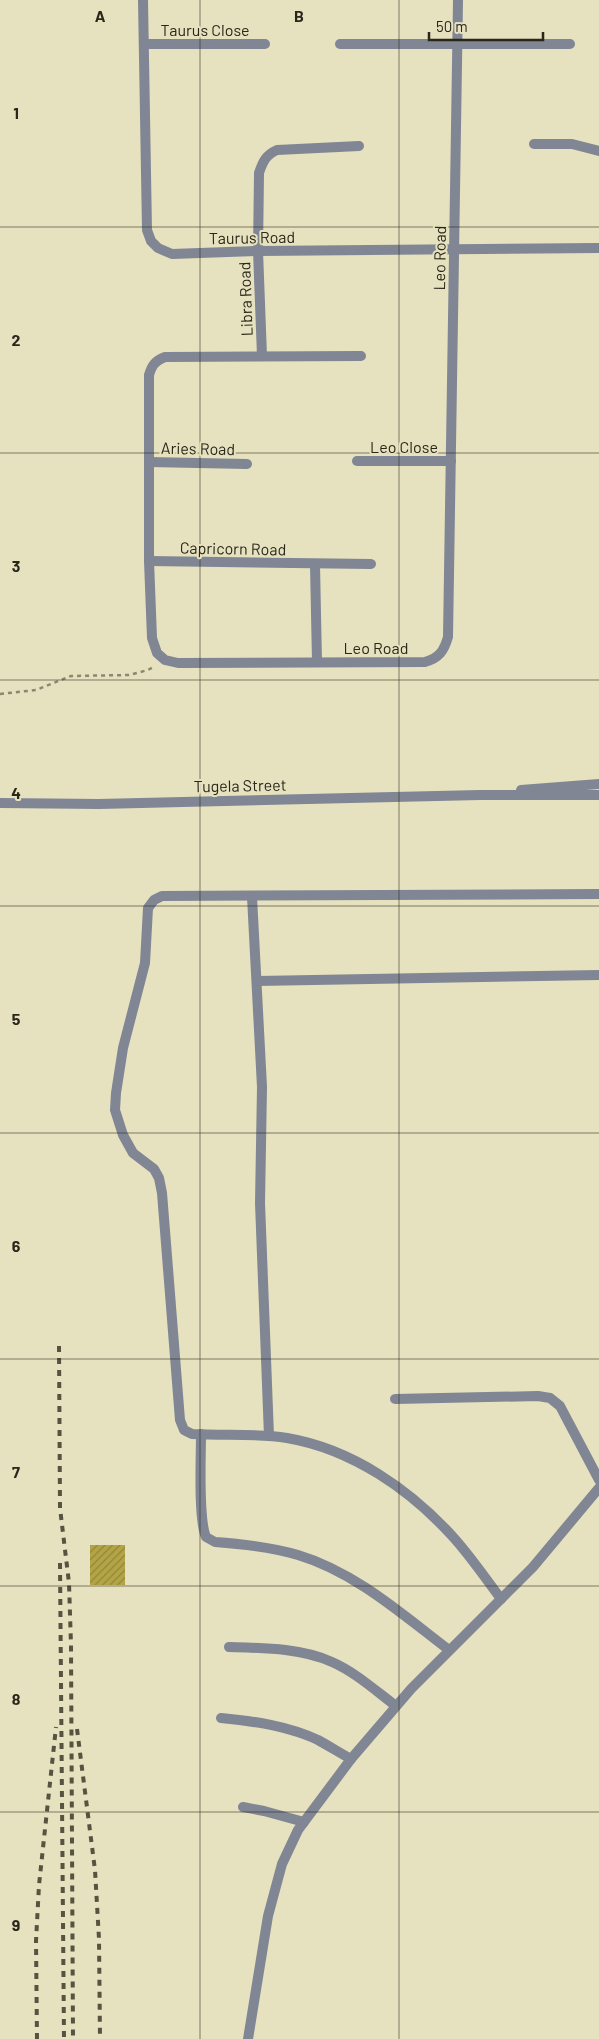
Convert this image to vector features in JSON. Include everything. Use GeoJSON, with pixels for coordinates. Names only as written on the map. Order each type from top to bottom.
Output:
{"type":"FeatureCollection","features":[{"type":"Feature","properties":{"kind":"street","name":"Taurus Road"},"geometry":{"type":"LineString","coordinates":[[143,0],[147,230],[151,241],[158,248],[172,254],[258,251],[599,248]]}},
{"type":"Feature","properties":{"kind":"street","name":"Leo Road"},"geometry":{"type":"LineString","coordinates":[[165,660],[178,663],[425,662],[437,659],[445,648],[448,637],[458,0]]}},
{"type":"Feature","properties":{"kind":"street"},"geometry":{"type":"LineString","coordinates":[[340,44],[457,42],[570,44]]}},
{"type":"Feature","properties":{"kind":"street","name":"Taurus Close"},"geometry":{"type":"LineString","coordinates":[[144,44],[265,44]]}},
{"type":"Feature","properties":{"kind":"street"},"geometry":{"type":"LineString","coordinates":[[534,144],[572,144],[599,151]]}},
{"type":"Feature","properties":{"kind":"street","name":"Libra Road"},"geometry":{"type":"LineString","coordinates":[[262,356],[258,251],[259,173],[267,155],[277,150],[359,146]]}},
{"type":"Feature","properties":{"kind":"street"},"geometry":{"type":"LineString","coordinates":[[165,660],[157,653],[152,638],[149,561],[149,375],[151,367],[156,360],[165,357],[361,356]]}},
{"type":"Feature","properties":{"kind":"street","name":"Leo Close"},"geometry":{"type":"LineString","coordinates":[[357,461],[451,461]]}},
{"type":"Feature","properties":{"kind":"street","name":"Aries Road"},"geometry":{"type":"LineString","coordinates":[[149,462],[246,464]]}},
{"type":"Feature","properties":{"kind":"street","name":"Capricorn Road"},"geometry":{"type":"LineString","coordinates":[[149,561],[316,565],[371,564]]}},
{"type":"Feature","properties":{"kind":"street"},"geometry":{"type":"LineString","coordinates":[[316,565],[317,662]]}},
{"type":"Feature","properties":{"kind":"street","name":"Tugela Street"},"geometry":{"type":"LineString","coordinates":[[480,794],[599,784]]}},
{"type":"Feature","properties":{"kind":"street","name":"Tugela Street"},"geometry":{"type":"LineString","coordinates":[[1,803],[99,804],[480,794],[599,795]]}},
{"type":"Feature","properties":{"kind":"street"},"geometry":{"type":"LineString","coordinates":[[501,1599],[443,1527],[409,1495],[388,1480],[337,1453],[310,1443],[269,1436],[200,1434],[187,1432],[183,1428],[180,1420],[162,1193],[159,1178],[154,1168],[133,1153],[123,1135],[115,1110],[116,1093],[128,1024],[141,984],[148,908],[154,900],[162,896],[599,894]]}},
{"type":"Feature","properties":{"kind":"street"},"geometry":{"type":"LineString","coordinates":[[252,897],[262,1087],[260,1202],[269,1436]]}},
{"type":"Feature","properties":{"kind":"street"},"geometry":{"type":"LineString","coordinates":[[257,981],[599,975]]}},
{"type":"Feature","properties":{"kind":"street"},"geometry":{"type":"LineString","coordinates":[[395,1399],[538,1396],[550,1398],[560,1406],[599,1480]]}},
{"type":"Feature","properties":{"kind":"street"},"geometry":{"type":"LineString","coordinates":[[200,1434],[202,1506],[206,1538],[215,1542],[277,1549],[320,1563],[373,1593],[450,1650]]}},
{"type":"Feature","properties":{"kind":"street"},"geometry":{"type":"LineString","coordinates":[[248,2039],[268,1916],[282,1864],[304,1822],[351,1760],[411,1688],[533,1567],[599,1488]]}},
{"type":"Feature","properties":{"kind":"street"},"geometry":{"type":"LineString","coordinates":[[229,1647],[291,1651],[322,1658],[346,1669],[396,1706]]}},
{"type":"Feature","properties":{"kind":"street"},"geometry":{"type":"LineString","coordinates":[[221,1718],[292,1730],[318,1741],[351,1760]]}},
{"type":"Feature","properties":{"kind":"street"},"geometry":{"type":"LineString","coordinates":[[243,1807],[304,1822]]}},
{"type":"Feature","properties":{"kind":"path"},"geometry":{"type":"LineString","coordinates":[[0,694],[36,690],[71,676],[129,675],[148,670],[165,660]]}},
{"type":"Feature","properties":{"kind":"building"},"geometry":{"type":"Polygon","coordinates":[[[90,1545],[125,1545],[125,1585],[90,1585],[90,1545]]]}},
{"type":"Feature","properties":{"kind":"railway"},"geometry":{"type":"LineString","coordinates":[[59,1346],[60,1508],[69,1583],[71,1645],[73,2039]]}},
{"type":"Feature","properties":{"kind":"railway"},"geometry":{"type":"LineString","coordinates":[[60,1563],[64,2039]]}},
{"type":"Feature","properties":{"kind":"railway"},"geometry":{"type":"LineString","coordinates":[[37,2039],[36,1941],[39,1885],[56,1727]]}},
{"type":"Feature","properties":{"kind":"railway"},"geometry":{"type":"LineString","coordinates":[[77,1729],[95,1870],[99,1939],[100,2039]]}}]}
